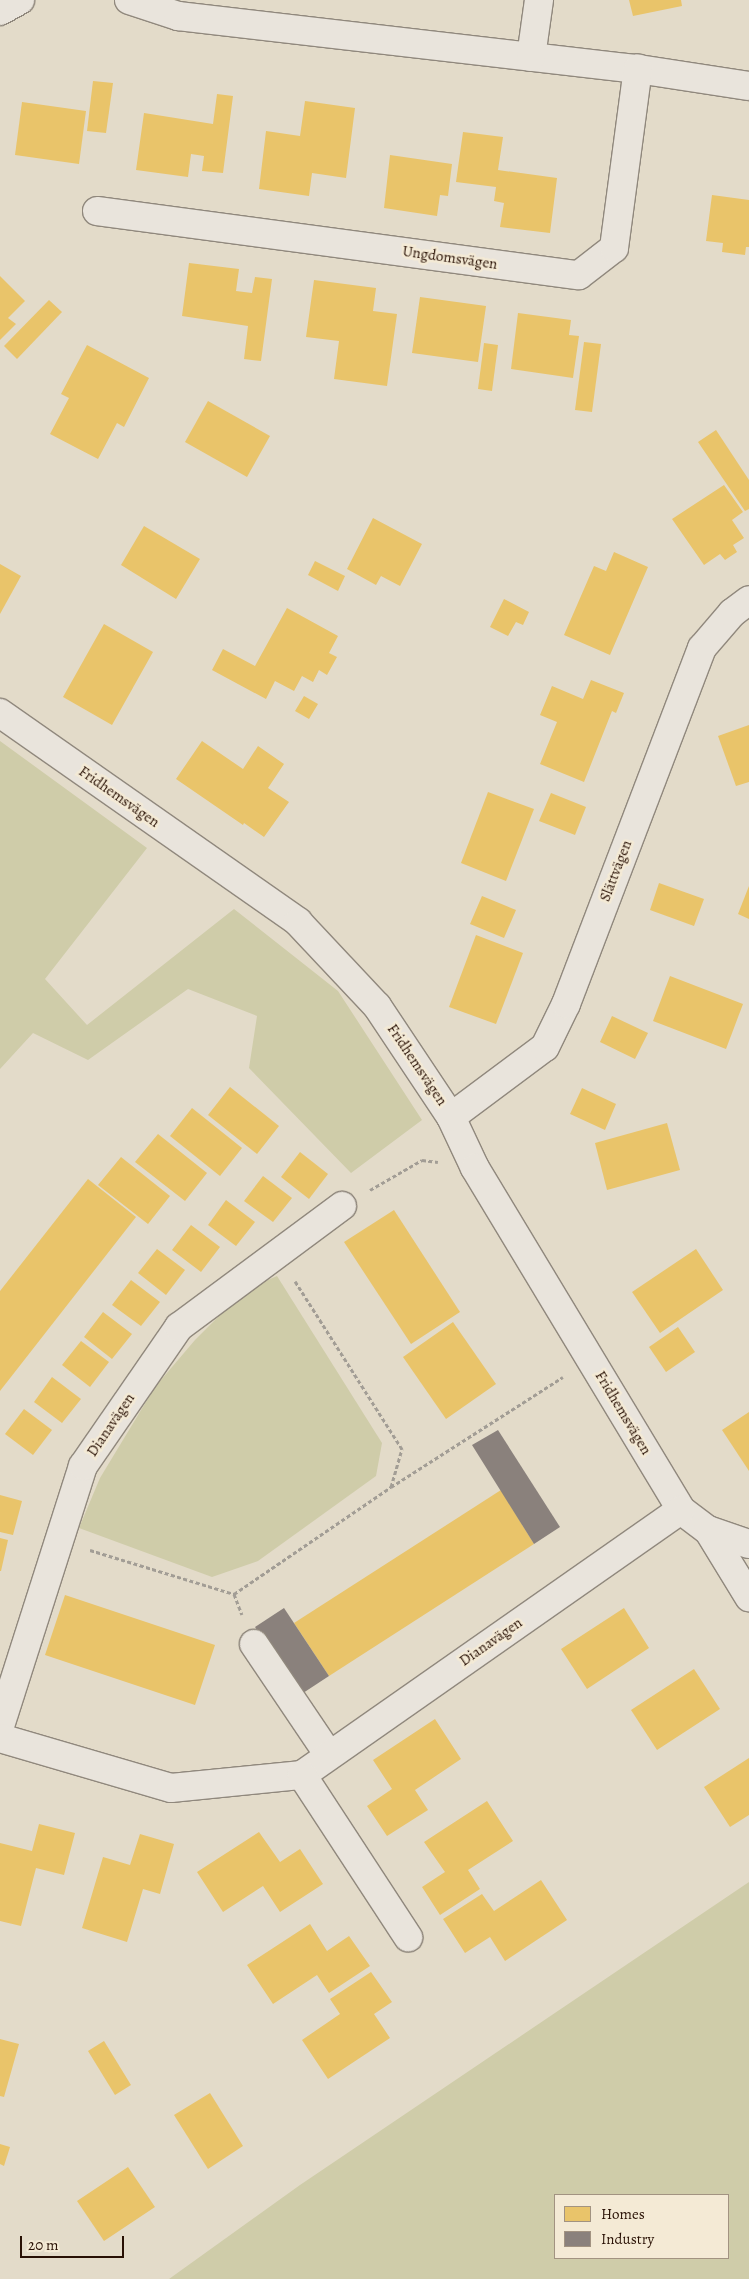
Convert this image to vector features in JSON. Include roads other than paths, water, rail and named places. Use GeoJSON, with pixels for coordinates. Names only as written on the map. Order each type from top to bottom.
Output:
{"type":"FeatureCollection","features":[{"type":"Feature","properties":{"kind":"street"},"geometry":{"type":"LineString","coordinates":[[0,10],[20,0]]}},
{"type":"Feature","properties":{"kind":"street"},"geometry":{"type":"LineString","coordinates":[[129,0],[178,16],[638,69],[749,86]]}},
{"type":"Feature","properties":{"kind":"street"},"geometry":{"type":"LineString","coordinates":[[531,57],[539,0]]}},
{"type":"Feature","properties":{"kind":"street","name":"Ungdomsvägen"},"geometry":{"type":"LineString","coordinates":[[97,210],[578,275],[614,248],[638,69]]}},
{"type":"Feature","properties":{"kind":"street","name":"Slättvägen"},"geometry":{"type":"LineString","coordinates":[[452,1117],[545,1047],[566,1004],[702,648],[732,613],[749,600]]}},
{"type":"Feature","properties":{"kind":"street","name":"Fridhemsvägen"},"geometry":{"type":"LineString","coordinates":[[0,713],[298,922],[377,1006],[452,1117],[475,1168],[680,1510],[708,1530],[749,1544]]}},
{"type":"Feature","properties":{"kind":"street","name":"Dianavägen"},"geometry":{"type":"LineString","coordinates":[[0,1726],[83,1466],[179,1326],[342,1206]]}},
{"type":"Feature","properties":{"kind":"street","name":"Dianavägen"},"geometry":{"type":"LineString","coordinates":[[302,1775],[680,1510]]}},
{"type":"Feature","properties":{"kind":"street","name":"Fridhemsvägen"},"geometry":{"type":"LineString","coordinates":[[708,1530],[749,1597]]}},
{"type":"Feature","properties":{"kind":"street"},"geometry":{"type":"LineString","coordinates":[[254,1644],[329,1755]]}},
{"type":"Feature","properties":{"kind":"street"},"geometry":{"type":"LineString","coordinates":[[0,1738],[171,1788],[302,1775],[408,1937]]}}]}
